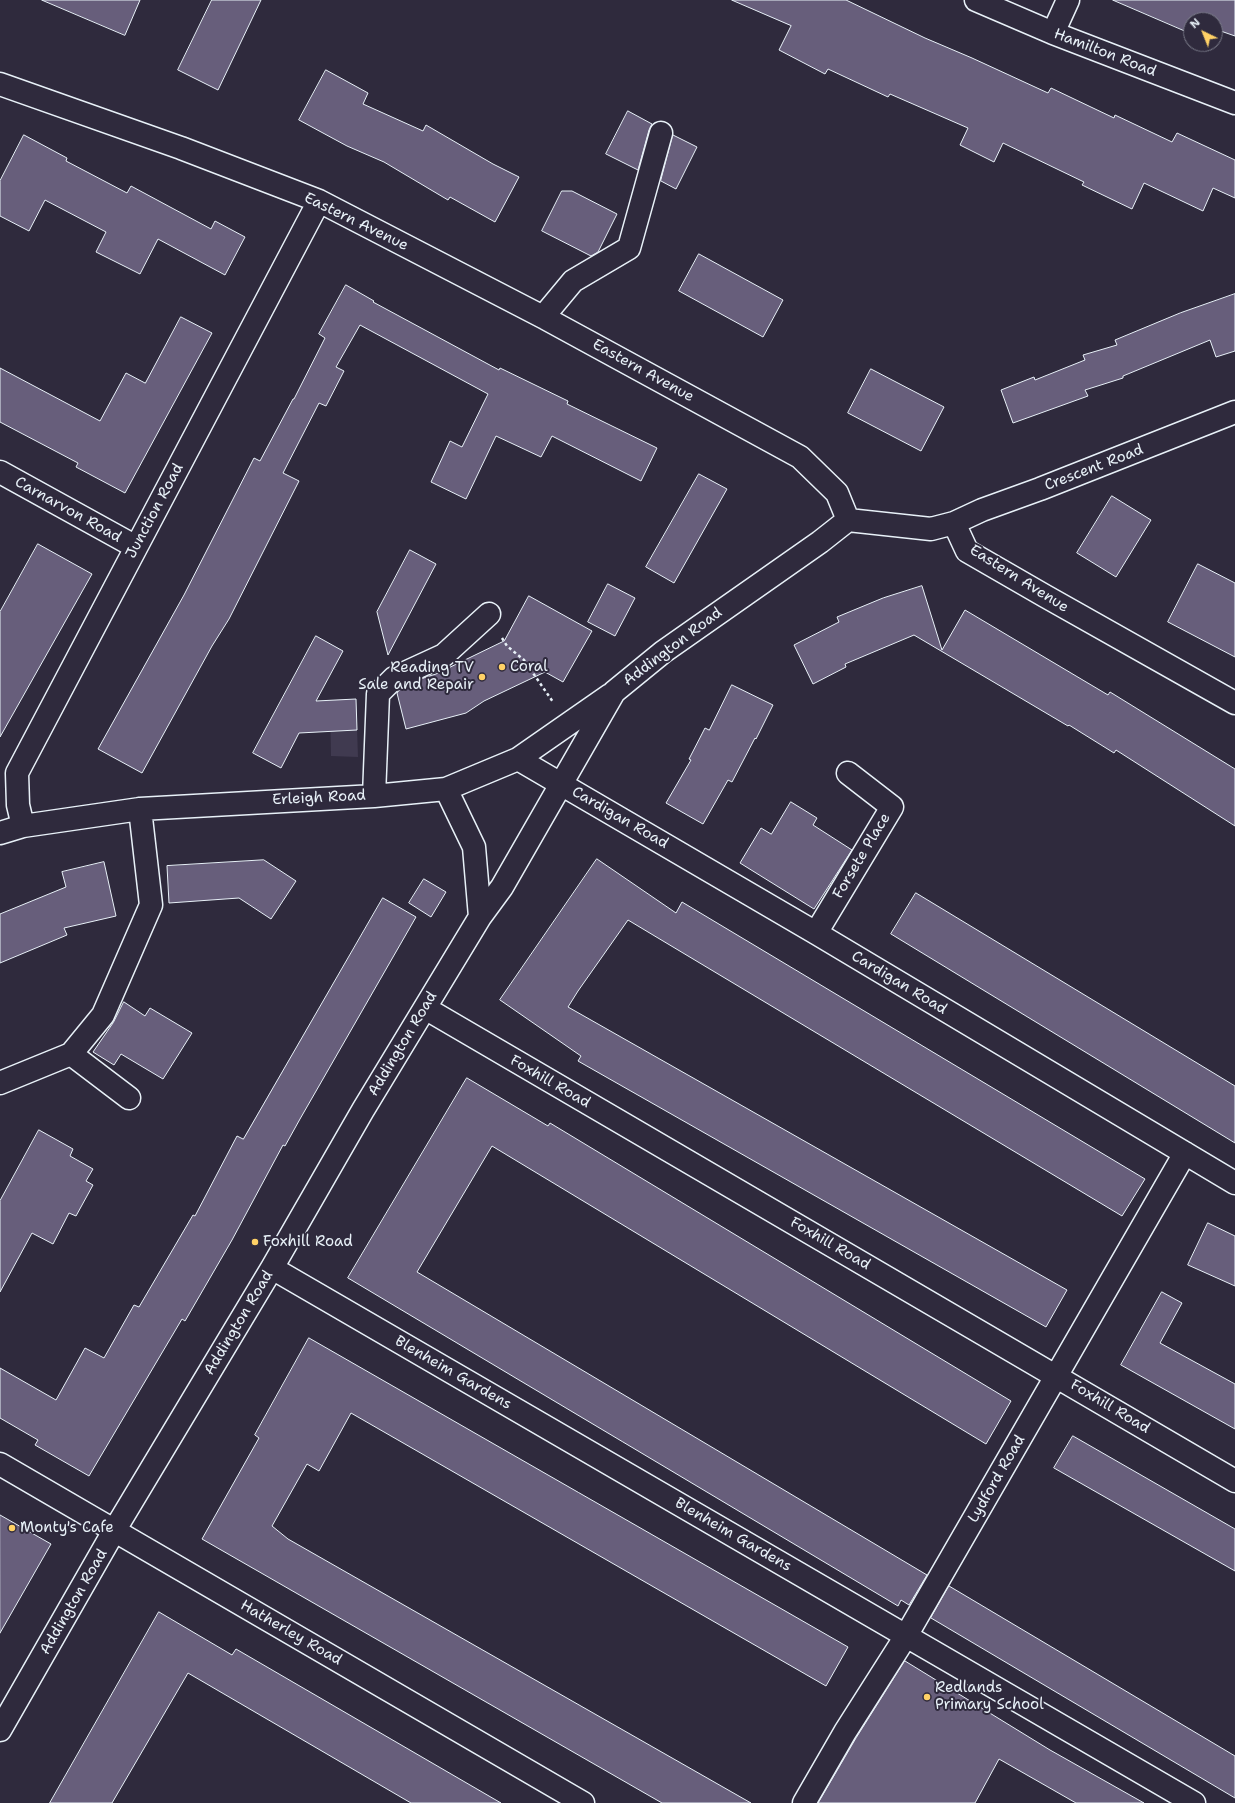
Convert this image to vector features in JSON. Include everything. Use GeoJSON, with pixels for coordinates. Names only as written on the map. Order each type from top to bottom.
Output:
{"type":"FeatureCollection","features":[{"type":"Feature","properties":{"kind":"street","name":"Hamilton Road"},"geometry":{"type":"LineString","coordinates":[[976,0],[1053,33],[1235,103]]}},
{"type":"Feature","properties":{"kind":"street"},"geometry":{"type":"LineString","coordinates":[[1053,33],[1068,0]]}},
{"type":"Feature","properties":{"kind":"street","name":"Eastern Avenue"},"geometry":{"type":"LineString","coordinates":[[0,84],[181,148],[319,201],[543,317],[800,457],[837,493],[848,520]]}},
{"type":"Feature","properties":{"kind":"street"},"geometry":{"type":"LineString","coordinates":[[543,317],[573,281],[629,248],[661,133]]}},
{"type":"Feature","properties":{"kind":"street","name":"Junction Road"},"geometry":{"type":"LineString","coordinates":[[23,826],[18,805],[17,773],[319,201]]}},
{"type":"Feature","properties":{"kind":"street","name":"Crescent Road"},"geometry":{"type":"LineString","coordinates":[[954,523],[982,510],[1040,490],[1235,412]]}},
{"type":"Feature","properties":{"kind":"street","name":"Carnarvon Road"},"geometry":{"type":"LineString","coordinates":[[0,472],[136,547]]}},
{"type":"Feature","properties":{"kind":"street"},"geometry":{"type":"LineString","coordinates":[[848,520],[931,529],[954,523]]}},
{"type":"Feature","properties":{"kind":"street","name":"Addington Road"},"geometry":{"type":"LineString","coordinates":[[0,1730],[114,1530],[272,1268],[363,1110],[480,917],[502,887],[562,785],[614,692],[663,652],[820,542],[848,520]]}},
{"type":"Feature","properties":{"kind":"street","name":"Eastern Avenue"},"geometry":{"type":"LineString","coordinates":[[954,523],[967,550],[1045,596],[1235,703]]}},
{"type":"Feature","properties":{"kind":"street"},"geometry":{"type":"LineString","coordinates":[[374,796],[378,694],[394,678],[444,655],[489,614]]}},
{"type":"Feature","properties":{"kind":"street","name":"Erleigh Road"},"geometry":{"type":"LineString","coordinates":[[0,833],[23,826],[140,809],[374,796],[446,789],[518,759],[614,692]]}},
{"type":"Feature","properties":{"kind":"street","name":"Cardigan Road"},"geometry":{"type":"LineString","coordinates":[[518,759],[816,933],[1235,1183]]}},
{"type":"Feature","properties":{"kind":"street","name":"Forsete Place"},"geometry":{"type":"LineString","coordinates":[[816,933],[892,807],[848,773]]}},
{"type":"Feature","properties":{"kind":"street"},"geometry":{"type":"LineString","coordinates":[[446,789],[474,847],[480,917]]}},
{"type":"Feature","properties":{"kind":"street"},"geometry":{"type":"LineString","coordinates":[[0,1083],[71,1054],[103,1015],[152,905],[140,809]]}},
{"type":"Feature","properties":{"kind":"street","name":"Foxhill Road"},"geometry":{"type":"LineString","coordinates":[[425,1008],[1235,1480]]}},
{"type":"Feature","properties":{"kind":"street"},"geometry":{"type":"LineString","coordinates":[[71,1054],[130,1098]]}},
{"type":"Feature","properties":{"kind":"street","name":"Lydford Road"},"geometry":{"type":"LineString","coordinates":[[804,1803],[845,1732],[906,1636],[1185,1153]]}},
{"type":"Feature","properties":{"kind":"street","name":"Blenheim Gardens"},"geometry":{"type":"LineString","coordinates":[[272,1268],[1194,1803]]}},
{"type":"Feature","properties":{"kind":"street","name":"Hatherley Road"},"geometry":{"type":"LineString","coordinates":[[0,1464],[583,1803]]}},
{"type":"Feature","properties":{"kind":"path"},"geometry":{"type":"LineString","coordinates":[[489,614],[507,646],[524,660],[568,724]]}},
{"type":"Feature","properties":{"kind":"shaded area"},"geometry":{"type":"Polygon","coordinates":[[[356,699],[358,757],[331,756],[330,700],[356,699]]]}},
{"type":"Feature","properties":{"kind":"building"},"geometry":{"type":"Polygon","coordinates":[[[42,0],[140,0],[125,35],[42,0]]]}},
{"type":"Feature","properties":{"kind":"building"},"geometry":{"type":"Polygon","coordinates":[[[212,0],[261,0],[218,90],[178,70],[212,0]]]}},
{"type":"Feature","properties":{"kind":"building"},"geometry":{"type":"Polygon","coordinates":[[[732,0],[846,0],[925,38],[1048,93],[1051,88],[1114,118],[1115,115],[1172,142],[1177,133],[1235,160],[1235,198],[1213,188],[1203,211],[1144,183],[1132,209],[1082,185],[1084,182],[1003,143],[994,162],[960,145],[968,128],[890,94],[888,97],[828,69],[825,74],[779,50],[791,26],[732,0]]]}},
{"type":"Feature","properties":{"kind":"building"},"geometry":{"type":"Polygon","coordinates":[[[1113,0],[1235,0],[1235,36],[1223,32],[1223,12],[1183,12],[1183,30],[1113,0]]]}},
{"type":"Feature","properties":{"kind":"building"},"geometry":{"type":"Polygon","coordinates":[[[326,70],[368,93],[363,104],[423,131],[426,125],[493,164],[519,177],[495,222],[450,197],[448,200],[384,162],[347,146],[299,120],[326,70]]]}},
{"type":"Feature","properties":{"kind":"building"},"geometry":{"type":"Polygon","coordinates":[[[628,111],[652,124],[638,170],[606,154],[628,111]]]}},
{"type":"Feature","properties":{"kind":"building"},"geometry":{"type":"Polygon","coordinates":[[[24,135],[67,158],[66,161],[127,193],[131,186],[211,229],[215,221],[245,237],[225,275],[158,239],[140,274],[96,252],[106,232],[45,200],[29,231],[0,216],[0,181],[24,135]]]}},
{"type":"Feature","properties":{"kind":"building"},"geometry":{"type":"Polygon","coordinates":[[[673,135],[697,147],[676,189],[661,181],[673,135]]]}},
{"type":"Feature","properties":{"kind":"building"},"geometry":{"type":"Polygon","coordinates":[[[562,191],[572,191],[617,214],[598,252],[591,256],[542,231],[562,191]]]}},
{"type":"Feature","properties":{"kind":"building"},"geometry":{"type":"Polygon","coordinates":[[[699,254],[783,300],[763,337],[679,291],[699,254]]]}},
{"type":"Feature","properties":{"kind":"building"},"geometry":{"type":"Polygon","coordinates":[[[346,285],[374,301],[373,302],[499,370],[500,368],[568,401],[567,404],[657,448],[641,481],[552,436],[541,457],[496,436],[466,499],[431,482],[450,441],[462,447],[488,394],[360,325],[336,367],[344,371],[326,406],[319,403],[283,473],[299,481],[229,619],[212,646],[142,773],[98,749],[184,595],[254,458],[260,461],[294,399],[325,338],[319,334],[346,285]]]}},
{"type":"Feature","properties":{"kind":"building"},"geometry":{"type":"Polygon","coordinates":[[[1235,294],[1235,351],[1216,357],[1210,340],[1123,376],[1123,378],[1085,390],[1088,396],[1013,423],[1001,390],[1034,377],[1035,380],[1085,360],[1083,355],[1117,345],[1115,340],[1180,313],[1235,294]]]}},
{"type":"Feature","properties":{"kind":"building"},"geometry":{"type":"Polygon","coordinates":[[[181,317],[212,333],[125,493],[76,467],[78,463],[0,422],[0,368],[100,421],[126,373],[145,383],[181,317]]]}},
{"type":"Feature","properties":{"kind":"building"},"geometry":{"type":"Polygon","coordinates":[[[871,369],[944,407],[921,451],[848,413],[871,369]]]}},
{"type":"Feature","properties":{"kind":"building"},"geometry":{"type":"Polygon","coordinates":[[[699,474],[727,489],[674,583],[646,567],[699,474]]]}},
{"type":"Feature","properties":{"kind":"building"},"geometry":{"type":"Polygon","coordinates":[[[1112,496],[1151,520],[1116,577],[1077,553],[1112,496]]]}},
{"type":"Feature","properties":{"kind":"building"},"geometry":{"type":"Polygon","coordinates":[[[38,544],[92,574],[0,737],[0,612],[38,544]]]}},
{"type":"Feature","properties":{"kind":"building"},"geometry":{"type":"Polygon","coordinates":[[[410,550],[436,564],[388,655],[377,612],[410,550]]]}},
{"type":"Feature","properties":{"kind":"building"},"geometry":{"type":"Polygon","coordinates":[[[1198,564],[1235,583],[1235,657],[1168,622],[1198,564]]]}},
{"type":"Feature","properties":{"kind":"building"},"geometry":{"type":"Polygon","coordinates":[[[608,584],[635,598],[615,636],[588,622],[608,584]]]}},
{"type":"Feature","properties":{"kind":"building"},"geometry":{"type":"Polygon","coordinates":[[[922,586],[942,650],[965,610],[1108,695],[1110,692],[1235,769],[1235,826],[1116,750],[1114,753],[1069,725],[1068,726],[914,635],[845,664],[846,667],[813,684],[794,645],[839,622],[837,617],[883,598],[922,586]]]}},
{"type":"Feature","properties":{"kind":"building"},"geometry":{"type":"Polygon","coordinates":[[[529,596],[592,631],[563,682],[545,672],[484,701],[466,713],[406,729],[397,693],[401,688],[436,674],[504,641],[529,596]]]}},
{"type":"Feature","properties":{"kind":"building"},"geometry":{"type":"Polygon","coordinates":[[[316,636],[343,651],[316,701],[356,699],[357,730],[299,733],[281,768],[253,753],[316,636]]]}},
{"type":"Feature","properties":{"kind":"building"},"geometry":{"type":"Polygon","coordinates":[[[732,685],[773,705],[732,782],[728,780],[703,824],[666,803],[691,760],[689,759],[705,728],[709,730],[732,685]]]}},
{"type":"Feature","properties":{"kind":"building"},"geometry":{"type":"Polygon","coordinates":[[[791,802],[817,818],[813,825],[852,850],[814,909],[740,863],[761,828],[771,834],[791,802]]]}},
{"type":"Feature","properties":{"kind":"building"},"geometry":{"type":"Polygon","coordinates":[[[597,859],[676,913],[682,902],[1145,1179],[1122,1216],[628,920],[578,991],[568,1007],[1067,1290],[1046,1327],[578,1061],[581,1056],[500,1000],[597,859]]]}},
{"type":"Feature","properties":{"kind":"building"},"geometry":{"type":"Polygon","coordinates":[[[264,860],[296,881],[271,919],[239,898],[169,903],[167,866],[264,860]]]}},
{"type":"Feature","properties":{"kind":"building"},"geometry":{"type":"Polygon","coordinates":[[[104,862],[116,916],[64,928],[67,935],[0,963],[0,914],[66,887],[62,872],[104,862]]]}},
{"type":"Feature","properties":{"kind":"building"},"geometry":{"type":"Polygon","coordinates":[[[424,879],[446,892],[431,917],[409,903],[424,879]]]}},
{"type":"Feature","properties":{"kind":"building"},"geometry":{"type":"Polygon","coordinates":[[[916,893],[1235,1086],[1235,1143],[891,934],[916,893]]]}},
{"type":"Feature","properties":{"kind":"building"},"geometry":{"type":"Polygon","coordinates":[[[383,898],[416,917],[285,1146],[283,1145],[232,1240],[185,1321],[182,1319],[89,1476],[35,1445],[38,1440],[0,1418],[0,1368],[56,1400],[85,1348],[104,1358],[134,1305],[139,1307],[193,1215],[195,1216],[237,1136],[243,1139],[383,898]]]}},
{"type":"Feature","properties":{"kind":"building"},"geometry":{"type":"Polygon","coordinates":[[[124,1002],[145,1016],[150,1008],[192,1033],[163,1079],[121,1054],[114,1065],[93,1052],[113,1023],[124,1002]]]}},
{"type":"Feature","properties":{"kind":"building"},"geometry":{"type":"Polygon","coordinates":[[[467,1078],[548,1126],[550,1123],[1011,1401],[986,1444],[492,1146],[417,1272],[927,1575],[909,1605],[901,1600],[898,1606],[348,1278],[467,1078]]]}},
{"type":"Feature","properties":{"kind":"building"},"geometry":{"type":"Polygon","coordinates":[[[39,1130],[73,1149],[70,1156],[93,1169],[86,1181],[93,1185],[76,1216],[69,1213],[53,1244],[32,1233],[0,1292],[0,1201],[39,1130]]]}},
{"type":"Feature","properties":{"kind":"building"},"geometry":{"type":"Polygon","coordinates":[[[1208,1223],[1235,1236],[1235,1286],[1188,1265],[1208,1223]]]}},
{"type":"Feature","properties":{"kind":"building"},"geometry":{"type":"Polygon","coordinates":[[[1162,1292],[1182,1303],[1160,1343],[1235,1384],[1235,1429],[1121,1365],[1162,1292]]]}},
{"type":"Feature","properties":{"kind":"building"},"geometry":{"type":"Polygon","coordinates":[[[309,1338],[848,1647],[826,1686],[351,1413],[319,1471],[307,1464],[272,1526],[288,1539],[751,1803],[662,1803],[202,1539],[259,1438],[255,1435],[309,1338]]]}},
{"type":"Feature","properties":{"kind":"building"},"geometry":{"type":"Polygon","coordinates":[[[1073,1436],[1235,1529],[1235,1571],[1054,1468],[1073,1436]]]}},
{"type":"Feature","properties":{"kind":"building"},"geometry":{"type":"Polygon","coordinates":[[[0,1515],[51,1544],[0,1633],[0,1515]]]}},
{"type":"Feature","properties":{"kind":"building"},"geometry":{"type":"Polygon","coordinates":[[[949,1586],[1235,1756],[1235,1798],[931,1618],[949,1586]]]}},
{"type":"Feature","properties":{"kind":"building"},"geometry":{"type":"Polygon","coordinates":[[[159,1612],[232,1655],[236,1649],[501,1803],[411,1803],[188,1673],[112,1803],[50,1803],[159,1612]]]}},
{"type":"Feature","properties":{"kind":"building","name":"Redlands Primary School"},"geometry":{"type":"Polygon","coordinates":[[[905,1661],[1050,1750],[1144,1803],[1076,1803],[999,1759],[975,1803],[818,1803],[856,1738],[905,1661]]]}},
{"type":"Feature","properties":{"kind":"place","name":"Coral"},"geometry":{"type":"Point","coordinates":[502,667]}},
{"type":"Feature","properties":{"kind":"place","name":"Reading TV Sale and Repair"},"geometry":{"type":"Point","coordinates":[482,677]}},
{"type":"Feature","properties":{"kind":"place","name":"Foxhill Road"},"geometry":{"type":"Point","coordinates":[255,1242]}},
{"type":"Feature","properties":{"kind":"place","name":"Monty's Cafe"},"geometry":{"type":"Point","coordinates":[12,1528]}},
{"type":"Feature","properties":{"kind":"place","name":"Redlands Primary School"},"geometry":{"type":"Point","coordinates":[927,1697]}}]}
